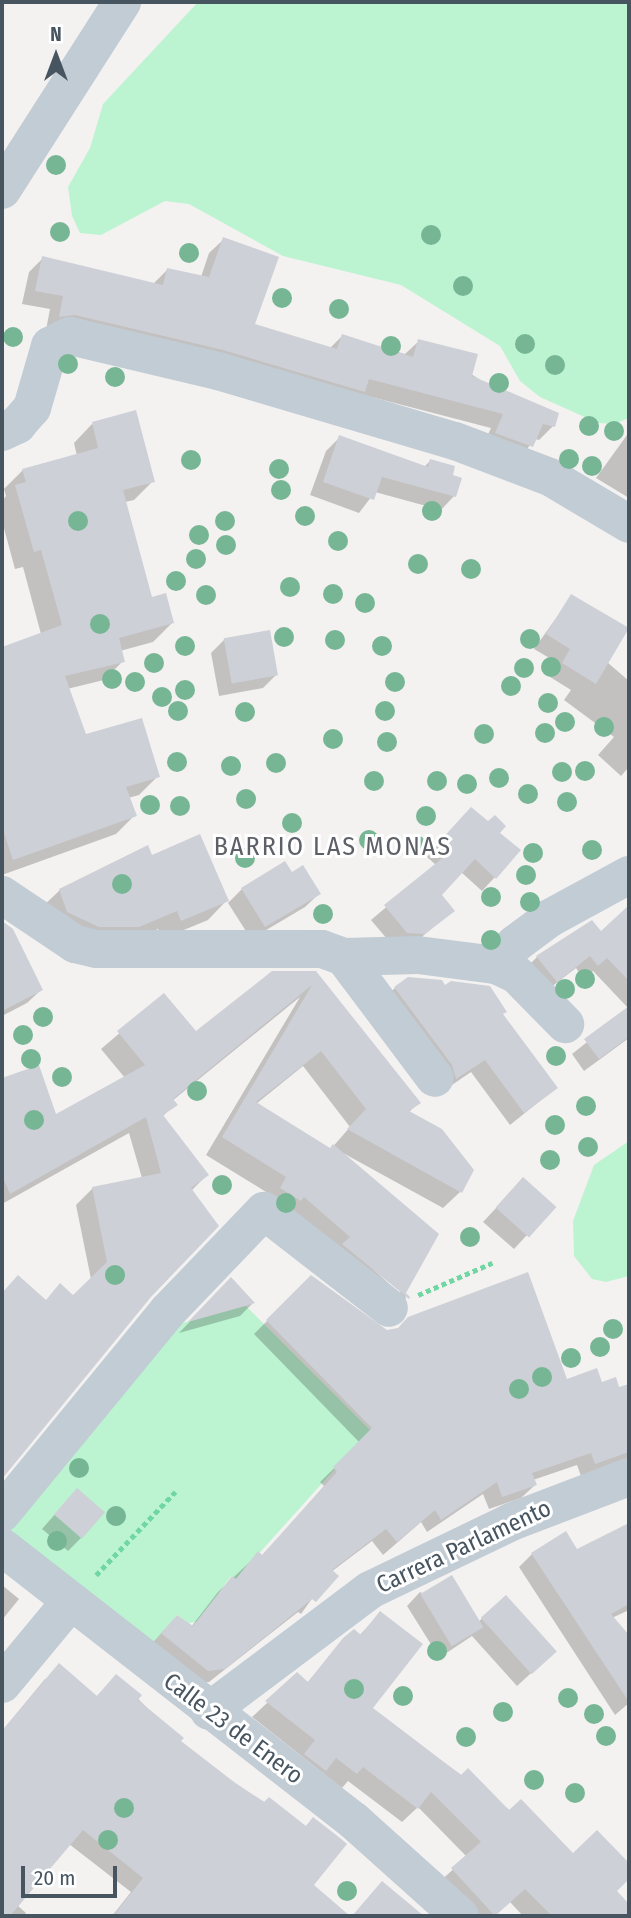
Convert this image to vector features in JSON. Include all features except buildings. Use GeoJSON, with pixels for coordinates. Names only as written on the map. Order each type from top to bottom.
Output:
{"type":"FeatureCollection","features":[{"type":"Feature","properties":{"kind":"street"},"geometry":{"type":"LineString","coordinates":[[2,190],[122,2]]}},
{"type":"Feature","properties":{"kind":"street"},"geometry":{"type":"LineString","coordinates":[[2,432],[16,425],[32,408],[50,346],[70,336],[218,371],[455,441],[550,477],[629,524]]}},
{"type":"Feature","properties":{"kind":"street"},"geometry":{"type":"LineString","coordinates":[[496,965],[515,944],[550,918],[629,875]]}},
{"type":"Feature","properties":{"kind":"street"},"geometry":{"type":"LineString","coordinates":[[2,895],[75,944],[96,949],[312,949],[344,957],[418,956],[496,965],[517,975],[565,1024]]}},
{"type":"Feature","properties":{"kind":"street"},"geometry":{"type":"LineString","coordinates":[[344,957],[435,1077]]}},
{"type":"Feature","properties":{"kind":"street"},"geometry":{"type":"LineString","coordinates":[[2,1513],[168,1311],[264,1211],[389,1308]]}},
{"type":"Feature","properties":{"kind":"street","name":"Carrera Parlamento"},"geometry":{"type":"LineString","coordinates":[[209,1711],[370,1590],[519,1518],[629,1477]]}},
{"type":"Feature","properties":{"kind":"street","name":"Calle 23 de Enero"},"geometry":{"type":"LineString","coordinates":[[2,1547],[209,1711],[354,1821],[460,1916]]}},
{"type":"Feature","properties":{"kind":"street"},"geometry":{"type":"LineString","coordinates":[[2,1684],[70,1602]]}},
{"type":"Feature","properties":{"kind":"path"},"geometry":{"type":"LineString","coordinates":[[389,1308],[492,1263]]}},
{"type":"Feature","properties":{"kind":"path"},"geometry":{"type":"LineString","coordinates":[[70,1602],[175,1492]]}},
{"type":"Feature","properties":{"kind":"green space"},"geometry":{"type":"Polygon","coordinates":[[[198,2],[629,2],[629,418],[614,424],[598,423],[540,397],[520,381],[500,346],[401,285],[283,256],[189,204],[165,201],[101,235],[80,233],[72,216],[68,187],[90,148],[103,104],[198,2]]]}},
{"type":"Feature","properties":{"kind":"green space"},"geometry":{"type":"Polygon","coordinates":[[[629,1141],[629,1276],[606,1282],[592,1279],[574,1256],[573,1221],[594,1165],[629,1141]]]}},
{"type":"Feature","properties":{"kind":"green space"},"geometry":{"type":"Polygon","coordinates":[[[246,1306],[370,1430],[236,1579],[231,1576],[218,1594],[223,1599],[205,1621],[188,1623],[177,1615],[140,1658],[2,1547],[2,1513],[171,1326],[246,1306]]]}},
{"type":"Feature","properties":{"kind":"district","name":"BARRIO LAS MONAS"},"geometry":{"type":"Point","coordinates":[333,847]}}]}
